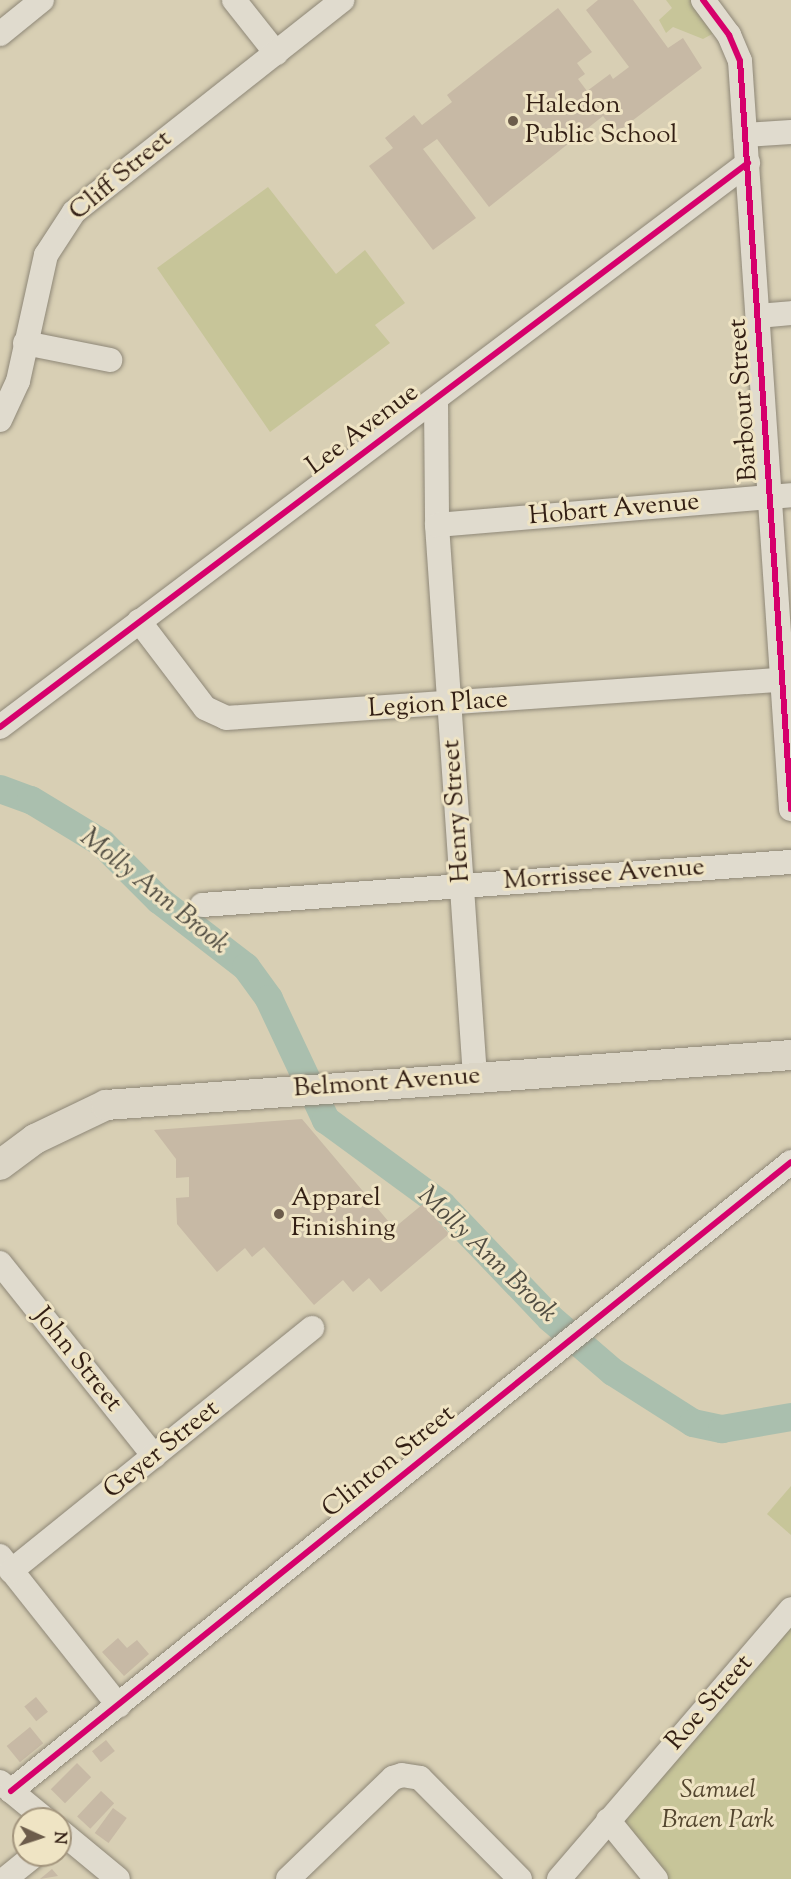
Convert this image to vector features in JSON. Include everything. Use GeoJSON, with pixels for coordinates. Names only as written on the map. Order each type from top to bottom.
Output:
{"type":"FeatureCollection","features":[{"type":"Feature","properties":{"kind":"main road","name":"Belmont Avenue"},"geometry":{"type":"LineString","coordinates":[[0,1165],[35,1139],[106,1105],[252,1091],[361,1086],[791,1055]]}},
{"type":"Feature","properties":{"kind":"street"},"geometry":{"type":"LineString","coordinates":[[0,34],[42,0]]}},
{"type":"Feature","properties":{"kind":"street"},"geometry":{"type":"LineString","coordinates":[[234,0],[276,53]]}},
{"type":"Feature","properties":{"kind":"street","name":"Cliff Street"},"geometry":{"type":"LineString","coordinates":[[0,420],[18,381],[46,255],[74,212],[342,0]]}},
{"type":"Feature","properties":{"kind":"street","name":"Barbour Street"},"geometry":{"type":"LineString","coordinates":[[703,0],[729,35],[740,61],[758,316],[781,496],[791,809]]}},
{"type":"Feature","properties":{"kind":"street"},"geometry":{"type":"LineString","coordinates":[[745,135],[791,132]]}},
{"type":"Feature","properties":{"kind":"street","name":"Lee Avenue"},"geometry":{"type":"LineString","coordinates":[[0,726],[436,400],[645,237],[748,163]]}},
{"type":"Feature","properties":{"kind":"street"},"geometry":{"type":"LineString","coordinates":[[758,316],[791,313]]}},
{"type":"Feature","properties":{"kind":"street"},"geometry":{"type":"LineString","coordinates":[[25,343],[110,360]]}},
{"type":"Feature","properties":{"kind":"street","name":"Henry Street"},"geometry":{"type":"LineString","coordinates":[[436,400],[437,525],[475,1077]]}},
{"type":"Feature","properties":{"kind":"street","name":"Hobart Avenue"},"geometry":{"type":"LineString","coordinates":[[437,525],[781,496]]}},
{"type":"Feature","properties":{"kind":"street","name":"Legion Place"},"geometry":{"type":"LineString","coordinates":[[140,621],[205,708],[226,718],[449,705],[787,680]]}},
{"type":"Feature","properties":{"kind":"street","name":"Morrissee Avenue"},"geometry":{"type":"LineString","coordinates":[[202,905],[791,862]]}},
{"type":"Feature","properties":{"kind":"street","name":"Clinton Street"},"geometry":{"type":"LineString","coordinates":[[5,1787],[119,1706],[791,1162]]}},
{"type":"Feature","properties":{"kind":"street","name":"John Street"},"geometry":{"type":"LineString","coordinates":[[0,1263],[154,1456]]}},
{"type":"Feature","properties":{"kind":"street","name":"Geyer Street"},"geometry":{"type":"LineString","coordinates":[[6,1563],[154,1456],[312,1328]]}},
{"type":"Feature","properties":{"kind":"street"},"geometry":{"type":"LineString","coordinates":[[6,1563],[119,1706]]}},
{"type":"Feature","properties":{"kind":"street","name":"Roe Street"},"geometry":{"type":"LineString","coordinates":[[559,1879],[791,1609]]}},
{"type":"Feature","properties":{"kind":"street"},"geometry":{"type":"LineString","coordinates":[[288,1879],[393,1778],[402,1775],[420,1778],[520,1879]]}},
{"type":"Feature","properties":{"kind":"street"},"geometry":{"type":"LineString","coordinates":[[5,1787],[29,1807]]}},
{"type":"Feature","properties":{"kind":"street"},"geometry":{"type":"LineString","coordinates":[[608,1820],[656,1879]]}},
{"type":"Feature","properties":{"kind":"street"},"geometry":{"type":"LineString","coordinates":[[72,1842],[118,1879]]}},
{"type":"Feature","properties":{"kind":"street"},"geometry":{"type":"LineString","coordinates":[[5,1879],[20,1867]]}},
{"type":"Feature","properties":{"kind":"green space"},"geometry":{"type":"Polygon","coordinates":[[[666,0],[692,0],[714,33],[703,39],[673,27],[666,33],[659,20],[672,8],[666,0]]]}},
{"type":"Feature","properties":{"kind":"green space"},"geometry":{"type":"Polygon","coordinates":[[[268,187],[336,274],[365,250],[405,303],[375,325],[390,343],[270,432],[157,268],[268,187]]]}},
{"type":"Feature","properties":{"kind":"green space"},"geometry":{"type":"Polygon","coordinates":[[[791,1486],[791,1535],[767,1514],[791,1486]]]}},
{"type":"Feature","properties":{"kind":"green space","name":"Samuel Braen Park"},"geometry":{"type":"Polygon","coordinates":[[[791,1609],[791,1879],[651,1879],[606,1824],[791,1609]]]}},
{"type":"Feature","properties":{"kind":"building","name":"Haledon Public School"},"geometry":{"type":"Polygon","coordinates":[[[598,0],[633,0],[668,48],[683,38],[702,68],[616,133],[603,116],[489,207],[437,139],[423,149],[476,218],[433,250],[369,166],[393,148],[385,138],[414,115],[422,125],[452,102],[447,95],[558,8],[592,52],[577,63],[585,74],[578,79],[587,91],[610,74],[613,79],[629,67],[586,10],[598,0]]]}},
{"type":"Feature","properties":{"kind":"building","name":"Apparel Finishing"},"geometry":{"type":"Polygon","coordinates":[[[302,1119],[394,1228],[423,1204],[449,1234],[381,1292],[369,1278],[353,1292],[343,1280],[314,1305],[264,1247],[252,1257],[245,1248],[217,1272],[177,1224],[176,1198],[189,1197],[189,1177],[176,1178],[176,1159],[154,1130],[302,1119]]]}},
{"type":"Feature","properties":{"kind":"building"},"geometry":{"type":"Polygon","coordinates":[[[118,1638],[127,1648],[137,1640],[149,1654],[124,1676],[102,1652],[118,1638]]]}},
{"type":"Feature","properties":{"kind":"building"},"geometry":{"type":"Polygon","coordinates":[[[36,1697],[48,1712],[36,1721],[24,1706],[36,1697]]]}},
{"type":"Feature","properties":{"kind":"building"},"geometry":{"type":"Polygon","coordinates":[[[30,1727],[43,1743],[20,1762],[7,1746],[30,1727]]]}},
{"type":"Feature","properties":{"kind":"building"},"geometry":{"type":"Polygon","coordinates":[[[106,1740],[115,1751],[101,1762],[92,1751],[106,1740]]]}},
{"type":"Feature","properties":{"kind":"building"},"geometry":{"type":"Polygon","coordinates":[[[77,1763],[91,1777],[65,1803],[51,1789],[77,1763]]]}},
{"type":"Feature","properties":{"kind":"building"},"geometry":{"type":"Polygon","coordinates":[[[101,1791],[114,1803],[90,1829],[77,1817],[101,1791]]]}},
{"type":"Feature","properties":{"kind":"building"},"geometry":{"type":"Polygon","coordinates":[[[113,1808],[127,1818],[109,1843],[95,1833],[113,1808]]]}},
{"type":"Feature","properties":{"kind":"building"},"geometry":{"type":"Polygon","coordinates":[[[52,1869],[58,1876],[40,1879],[52,1869]]]}},
{"type":"Feature","properties":{"kind":"waterway","name":"Molly Ann Brook"},"geometry":{"type":"LineString","coordinates":[[0,789],[31,800],[102,843],[159,900],[246,967],[269,999],[326,1120],[442,1205],[550,1318],[613,1372],[693,1423],[722,1429],[791,1417]]}},
{"type":"Feature","properties":{"kind":"cycle path"},"geometry":{"type":"LineString","coordinates":[[703,0],[729,35],[740,61],[791,809]]}},
{"type":"Feature","properties":{"kind":"cycle path"},"geometry":{"type":"LineString","coordinates":[[0,727],[748,163]]}},
{"type":"Feature","properties":{"kind":"cycle path"},"geometry":{"type":"LineString","coordinates":[[11,1791],[791,1162]]}},
{"type":"Feature","properties":{"kind":"place","name":"Haledon Public School"},"geometry":{"type":"Point","coordinates":[513,121]}},
{"type":"Feature","properties":{"kind":"place","name":"Apparel Finishing"},"geometry":{"type":"Point","coordinates":[279,1214]}}]}
